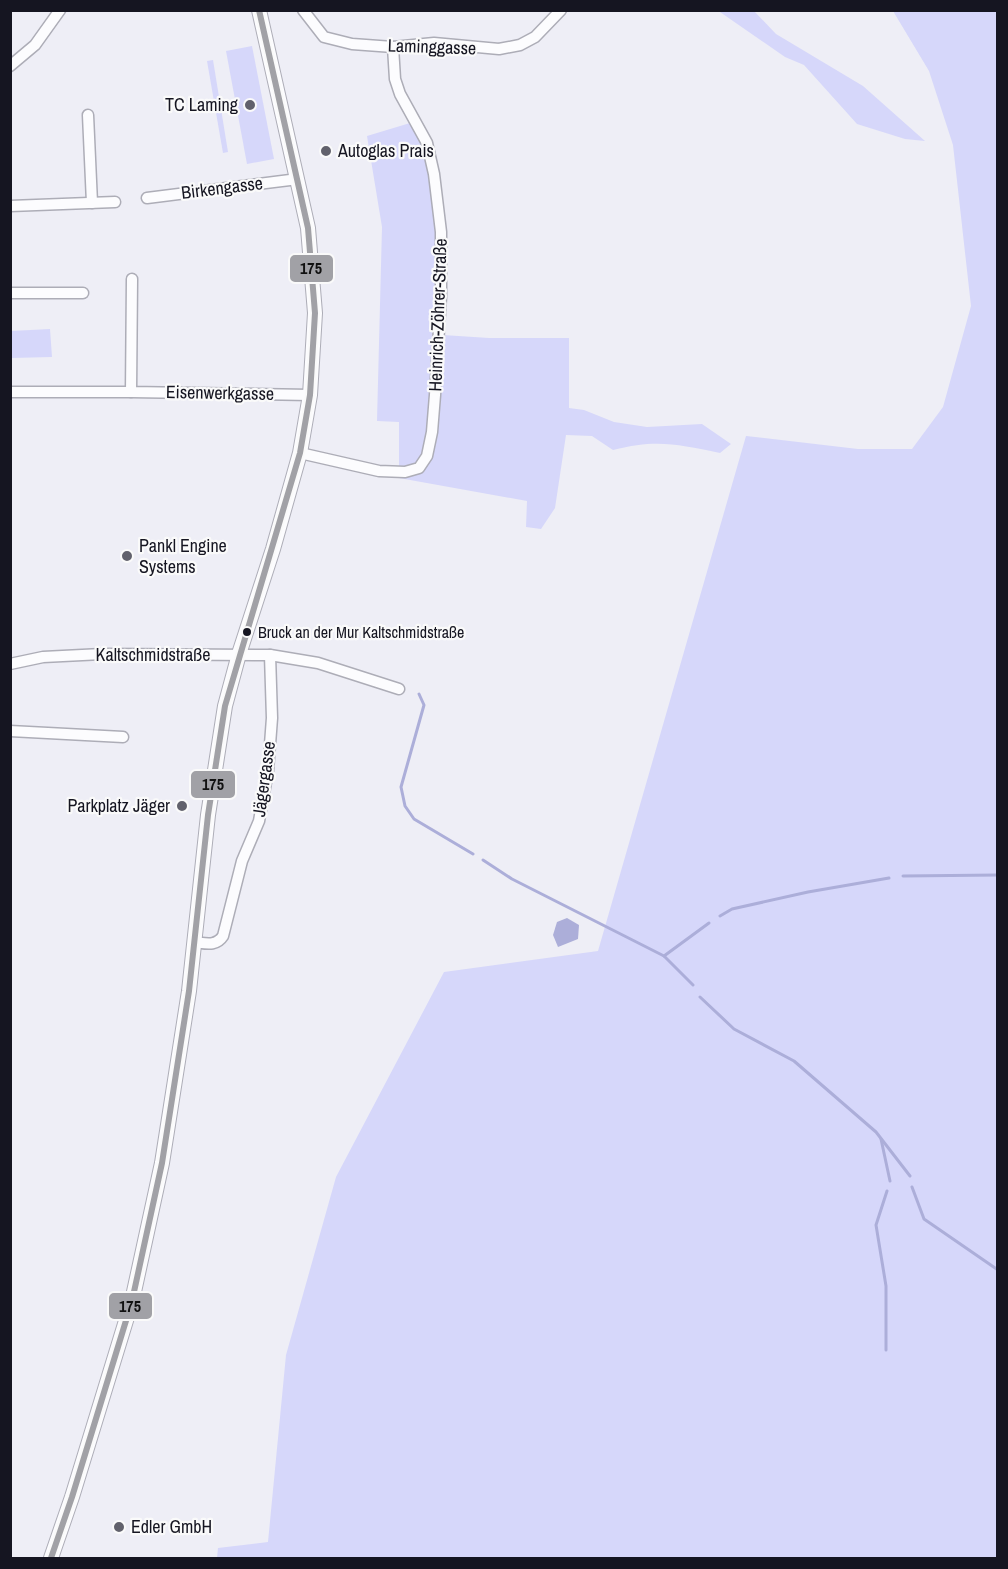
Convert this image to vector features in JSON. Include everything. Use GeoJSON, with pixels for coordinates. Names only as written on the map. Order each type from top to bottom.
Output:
{"type":"FeatureCollection","features":[{"type":"Feature","properties":{"kind":"main road"},"geometry":{"type":"LineString","coordinates":[[51,1558],[132,1301],[162,1163],[189,991],[208,815],[225,706],[300,453],[310,395],[315,324],[308,228],[258,10]]}},
{"type":"Feature","properties":{"kind":"street"},"geometry":{"type":"LineString","coordinates":[[10,66],[35,45],[60,10]]}},
{"type":"Feature","properties":{"kind":"street","name":"Laminggasse"},"geometry":{"type":"LineString","coordinates":[[303,10],[324,37],[352,44],[393,47],[434,44],[499,50],[520,45],[535,37],[561,10]]}},
{"type":"Feature","properties":{"kind":"street","name":"Heinrich-Zöhrer-Straße"},"geometry":{"type":"LineString","coordinates":[[300,453],[379,471],[405,472],[419,468],[427,456],[432,432],[435,395],[441,296],[441,232],[434,174],[427,142],[400,94],[395,79],[393,47]]}},
{"type":"Feature","properties":{"kind":"street"},"geometry":{"type":"LineString","coordinates":[[88,115],[92,203]]}},
{"type":"Feature","properties":{"kind":"street","name":"Birkengasse"},"geometry":{"type":"LineString","coordinates":[[147,198],[298,179]]}},
{"type":"Feature","properties":{"kind":"street"},"geometry":{"type":"LineString","coordinates":[[10,206],[115,202]]}},
{"type":"Feature","properties":{"kind":"street"},"geometry":{"type":"LineString","coordinates":[[130,392],[132,279]]}},
{"type":"Feature","properties":{"kind":"street"},"geometry":{"type":"LineString","coordinates":[[10,293],[83,293]]}},
{"type":"Feature","properties":{"kind":"street","name":"Eisenwerkgasse"},"geometry":{"type":"LineString","coordinates":[[10,392],[310,395]]}},
{"type":"Feature","properties":{"kind":"street","name":"Kaltschmidstraße"},"geometry":{"type":"LineString","coordinates":[[10,664],[43,657],[102,654],[270,655],[318,663],[399,689]]}},
{"type":"Feature","properties":{"kind":"street","name":"Jägergasse"},"geometry":{"type":"LineString","coordinates":[[194,942],[212,944],[220,941],[223,936],[242,861],[259,821],[268,771],[271,729],[270,655]]}},
{"type":"Feature","properties":{"kind":"street"},"geometry":{"type":"LineString","coordinates":[[10,731],[123,737]]}},
{"type":"Feature","properties":{"kind":"shaded area"},"geometry":{"type":"Polygon","coordinates":[[[714,11],[754,11],[776,34],[863,86],[925,141],[905,139],[857,124],[804,65],[785,57],[720,12],[714,11]]]}},
{"type":"Feature","properties":{"kind":"shaded area"},"geometry":{"type":"Polygon","coordinates":[[[893,11],[997,11],[997,1558],[217,1558],[218,1548],[268,1542],[286,1355],[336,1177],[444,972],[598,951],[746,436],[858,449],[912,449],[943,407],[971,306],[953,145],[929,71],[893,11]]]}},
{"type":"Feature","properties":{"kind":"shaded area","name":"TC Laming"},"geometry":{"type":"Polygon","coordinates":[[[252,46],[274,159],[247,164],[226,51],[252,46]]]}},
{"type":"Feature","properties":{"kind":"shaded area"},"geometry":{"type":"Polygon","coordinates":[[[213,60],[228,152],[223,153],[207,61],[213,60]]]}},
{"type":"Feature","properties":{"kind":"shaded area"},"geometry":{"type":"Polygon","coordinates":[[[420,120],[434,151],[443,335],[489,338],[569,338],[569,408],[584,410],[614,422],[647,427],[702,424],[731,444],[720,453],[666,444],[613,450],[592,436],[566,435],[555,508],[541,529],[526,527],[527,501],[399,478],[399,422],[377,421],[382,227],[367,136],[420,120]]]}},
{"type":"Feature","properties":{"kind":"shaded area"},"geometry":{"type":"Polygon","coordinates":[[[50,329],[52,357],[11,358],[11,331],[50,329]]]}},
{"type":"Feature","properties":{"kind":"shaded area"},"geometry":{"type":"Polygon","coordinates":[[[567,918],[579,925],[578,939],[558,947],[553,935],[557,922],[567,918]]]}},
{"type":"Feature","properties":{"kind":"waterway"},"geometry":{"type":"LineString","coordinates":[[419,694],[424,705],[401,787],[405,806],[414,819],[473,854]]}},
{"type":"Feature","properties":{"kind":"waterway"},"geometry":{"type":"LineString","coordinates":[[483,860],[512,879],[664,956],[693,985]]}},
{"type":"Feature","properties":{"kind":"waterway"},"geometry":{"type":"LineString","coordinates":[[903,876],[998,875]]}},
{"type":"Feature","properties":{"kind":"waterway"},"geometry":{"type":"LineString","coordinates":[[720,916],[732,909],[808,892],[889,878]]}},
{"type":"Feature","properties":{"kind":"waterway"},"geometry":{"type":"LineString","coordinates":[[664,956],[709,923]]}},
{"type":"Feature","properties":{"kind":"waterway"},"geometry":{"type":"LineString","coordinates":[[700,997],[734,1029],[794,1061],[876,1132],[910,1176]]}},
{"type":"Feature","properties":{"kind":"waterway"},"geometry":{"type":"LineString","coordinates":[[881,1139],[890,1181]]}},
{"type":"Feature","properties":{"kind":"waterway"},"geometry":{"type":"LineString","coordinates":[[912,1187],[924,1219],[998,1270]]}},
{"type":"Feature","properties":{"kind":"waterway"},"geometry":{"type":"LineString","coordinates":[[886,1350],[886,1286],[876,1225],[887,1191]]}},
{"type":"Feature","properties":{"kind":"transit line","name":"175"},"geometry":{"type":"LineString","coordinates":[[51,1558],[132,1301],[162,1163],[189,991],[208,815],[225,706],[300,453],[310,395],[315,313],[308,228],[259,10]]}},
{"type":"Feature","properties":{"kind":"place","name":"TC Laming"},"geometry":{"type":"Point","coordinates":[250,105]}},
{"type":"Feature","properties":{"kind":"place","name":"Autoglas Prais"},"geometry":{"type":"Point","coordinates":[326,151]}},
{"type":"Feature","properties":{"kind":"place","name":"Pankl Engine Systems"},"geometry":{"type":"Point","coordinates":[127,556]}},
{"type":"Feature","properties":{"kind":"place","name":"Bruck an der Mur Kaltschmidstraße"},"geometry":{"type":"Point","coordinates":[247,632]}},
{"type":"Feature","properties":{"kind":"place","name":"Parkplatz Jäger"},"geometry":{"type":"Point","coordinates":[182,806]}},
{"type":"Feature","properties":{"kind":"place","name":"Edler GmbH"},"geometry":{"type":"Point","coordinates":[119,1527]}}]}
